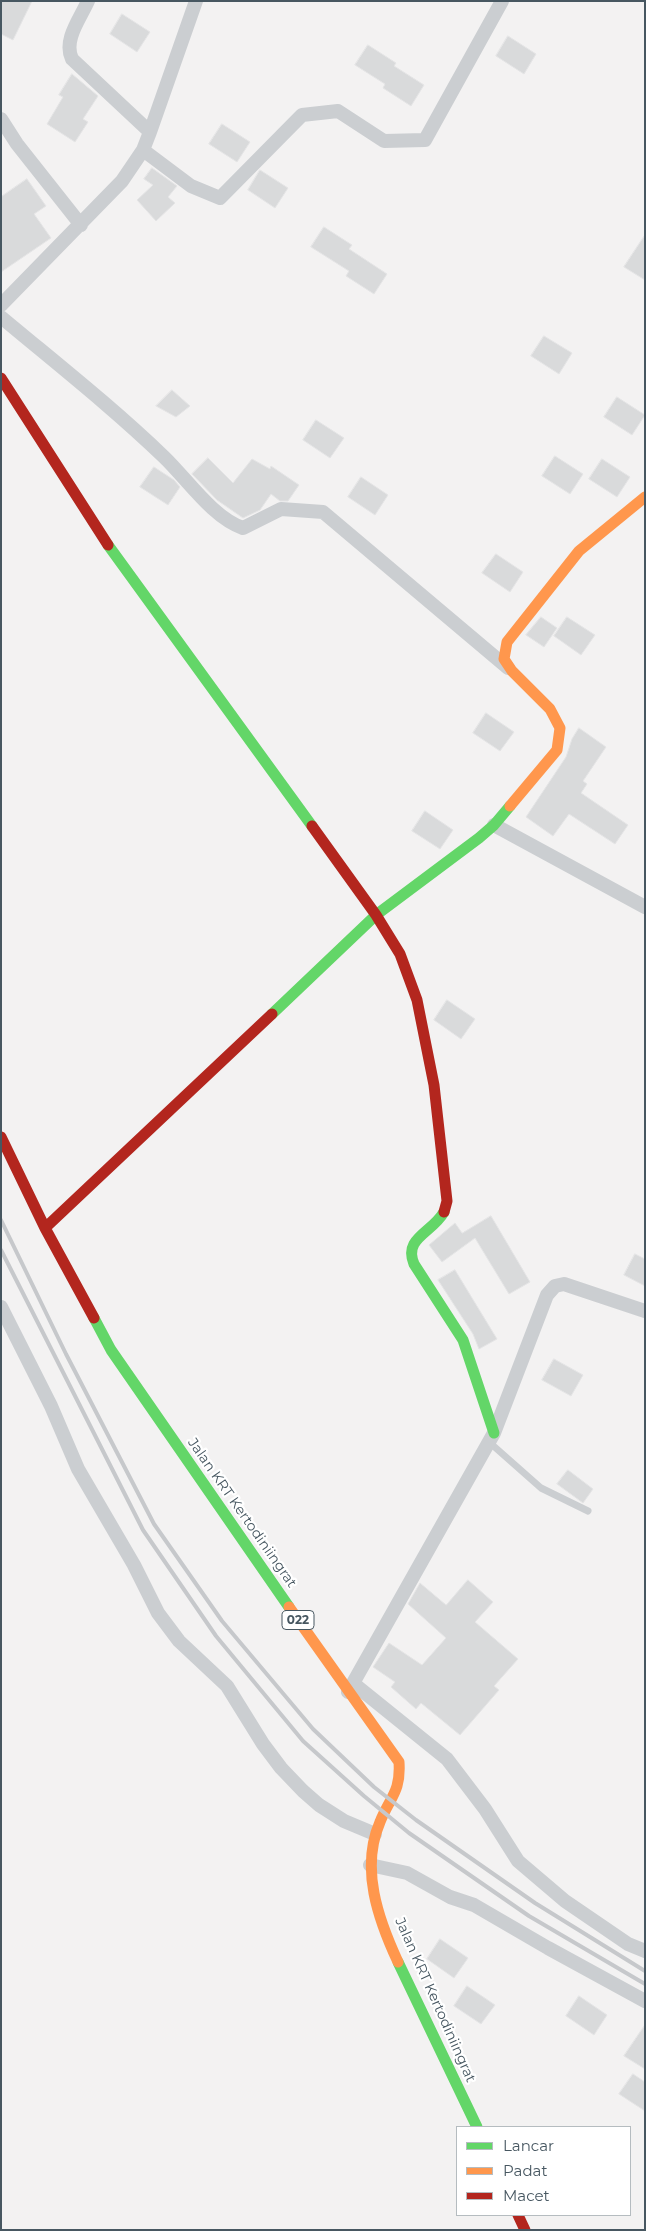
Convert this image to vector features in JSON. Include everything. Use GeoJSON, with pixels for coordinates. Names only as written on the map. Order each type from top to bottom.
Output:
{"type":"FeatureCollection","features":[{"type":"Feature","properties":{"kind":"street"},"geometry":{"type":"LineString","coordinates":[[88,1],[69,42],[68,51],[72,60],[150,132]]}},
{"type":"Feature","properties":{"kind":"street"},"geometry":{"type":"LineString","coordinates":[[1,305],[122,181],[143,150],[196,1]]}},
{"type":"Feature","properties":{"kind":"street"},"geometry":{"type":"LineString","coordinates":[[143,150],[190,186],[220,198],[302,115],[338,111],[384,141],[425,140],[502,1]]}},
{"type":"Feature","properties":{"kind":"street"},"geometry":{"type":"LineString","coordinates":[[1,119],[17,144],[81,225]]}},
{"type":"Feature","properties":{"kind":"street"},"geometry":{"type":"LineString","coordinates":[[1,317],[93,394],[164,457],[226,519],[243,528],[281,509],[323,512],[512,671],[550,709],[560,728],[557,750],[494,824],[479,838],[376,915],[45,1228]]}},
{"type":"Feature","properties":{"kind":"street"},"geometry":{"type":"LineString","coordinates":[[1,378],[101,535],[376,915],[400,954],[413,986],[434,1085],[445,1168],[447,1201],[444,1215],[432,1229],[412,1244],[410,1252],[414,1264],[463,1340],[474,1369],[491,1438]]}},
{"type":"Feature","properties":{"kind":"street"},"geometry":{"type":"LineString","coordinates":[[512,671],[504,659],[507,642],[518,626],[579,551],[645,497]]}},
{"type":"Feature","properties":{"kind":"street"},"geometry":{"type":"LineString","coordinates":[[494,824],[645,907]]}},
{"type":"Feature","properties":{"kind":"street","name":"Jalan KRT Kertodiniingrat"},"geometry":{"type":"LineString","coordinates":[[1,1137],[45,1228],[111,1350],[351,1688],[399,1762],[400,1777],[396,1793],[375,1834],[370,1865],[372,1885],[388,1940],[477,2126]]}},
{"type":"Feature","properties":{"kind":"street"},"geometry":{"type":"LineString","coordinates":[[645,1312],[578,1287],[564,1284],[555,1286],[547,1294],[540,1309],[515,1383],[491,1438],[418,1564],[351,1688],[447,1759],[485,1809],[518,1861],[565,1901],[628,1944],[645,1951]]}},
{"type":"Feature","properties":{"kind":"street"},"geometry":{"type":"LineString","coordinates":[[1,1307],[51,1406],[78,1469],[134,1565],[158,1613],[179,1641],[227,1686],[263,1744],[281,1768],[303,1791],[319,1805],[344,1821],[375,1834]]}},
{"type":"Feature","properties":{"kind":"street"},"geometry":{"type":"LineString","coordinates":[[370,1865],[406,1874],[450,1897],[474,1905],[645,2001]]}},
{"type":"Feature","properties":{"kind":"street"},"geometry":{"type":"LineString","coordinates":[[519,2216],[526,2230]]}},
{"type":"Feature","properties":{"kind":"lane"},"geometry":{"type":"LineString","coordinates":[[491,1438],[542,1488],[588,1511]]}},
{"type":"Feature","properties":{"kind":"building"},"geometry":{"type":"Polygon","coordinates":[[[1,1],[32,1],[13,40],[1,34],[1,1]]]}},
{"type":"Feature","properties":{"kind":"building"},"geometry":{"type":"Polygon","coordinates":[[[122,14],[150,32],[137,52],[110,34],[122,14]]]}},
{"type":"Feature","properties":{"kind":"building"},"geometry":{"type":"Polygon","coordinates":[[[508,36],[536,54],[524,74],[496,56],[508,36]]]}},
{"type":"Feature","properties":{"kind":"building"},"geometry":{"type":"Polygon","coordinates":[[[368,45],[396,63],[394,66],[424,85],[411,106],[383,88],[385,84],[355,65],[368,45]]]}},
{"type":"Feature","properties":{"kind":"building"},"geometry":{"type":"Polygon","coordinates":[[[72,74],[98,96],[83,119],[88,122],[75,142],[47,124],[63,97],[59,95],[72,74]]]}},
{"type":"Feature","properties":{"kind":"building"},"geometry":{"type":"Polygon","coordinates":[[[222,124],[250,142],[237,162],[209,144],[222,124]]]}},
{"type":"Feature","properties":{"kind":"building"},"geometry":{"type":"Polygon","coordinates":[[[152,168],[177,186],[168,197],[175,203],[156,221],[137,200],[153,185],[144,179],[152,168]]]}},
{"type":"Feature","properties":{"kind":"building"},"geometry":{"type":"Polygon","coordinates":[[[260,170],[288,188],[275,208],[248,190],[260,170]]]}},
{"type":"Feature","properties":{"kind":"building"},"geometry":{"type":"Polygon","coordinates":[[[27,179],[46,206],[34,214],[51,238],[1,272],[1,197],[27,179]]]}},
{"type":"Feature","properties":{"kind":"building"},"geometry":{"type":"Polygon","coordinates":[[[324,227],[352,245],[349,249],[387,274],[374,294],[346,276],[349,271],[311,247],[324,227]]]}},
{"type":"Feature","properties":{"kind":"building"},"geometry":{"type":"Polygon","coordinates":[[[645,235],[645,280],[624,267],[645,235]]]}},
{"type":"Feature","properties":{"kind":"building"},"geometry":{"type":"Polygon","coordinates":[[[544,336],[572,353],[559,374],[531,356],[544,336]]]}},
{"type":"Feature","properties":{"kind":"building"},"geometry":{"type":"Polygon","coordinates":[[[172,390],[190,406],[176,417],[156,406],[172,390]]]}},
{"type":"Feature","properties":{"kind":"building"},"geometry":{"type":"Polygon","coordinates":[[[617,397],[645,415],[632,435],[604,417],[617,397]]]}},
{"type":"Feature","properties":{"kind":"building"},"geometry":{"type":"Polygon","coordinates":[[[316,420],[344,438],[330,458],[303,440],[316,420]]]}},
{"type":"Feature","properties":{"kind":"building"},"geometry":{"type":"Polygon","coordinates":[[[555,456],[583,474],[570,494],[542,476],[555,456]]]}},
{"type":"Feature","properties":{"kind":"building"},"geometry":{"type":"Polygon","coordinates":[[[208,458],[233,483],[252,459],[270,469],[271,466],[299,485],[288,501],[280,501],[271,494],[260,510],[243,518],[217,500],[192,474],[208,458]]]}},
{"type":"Feature","properties":{"kind":"building"},"geometry":{"type":"Polygon","coordinates":[[[602,459],[630,477],[617,497],[589,479],[602,459]]]}},
{"type":"Feature","properties":{"kind":"building"},"geometry":{"type":"Polygon","coordinates":[[[154,467],[174,480],[180,487],[168,505],[140,487],[154,467]]]}},
{"type":"Feature","properties":{"kind":"building"},"geometry":{"type":"Polygon","coordinates":[[[361,477],[388,495],[375,515],[348,497],[361,477]]]}},
{"type":"Feature","properties":{"kind":"building"},"geometry":{"type":"Polygon","coordinates":[[[496,554],[523,572],[510,592],[482,573],[496,554]]]}},
{"type":"Feature","properties":{"kind":"building"},"geometry":{"type":"Polygon","coordinates":[[[541,617],[557,628],[544,647],[526,635],[541,617]]]}},
{"type":"Feature","properties":{"kind":"building"},"geometry":{"type":"Polygon","coordinates":[[[567,617],[595,635],[581,655],[554,636],[567,617]]]}},
{"type":"Feature","properties":{"kind":"building"},"geometry":{"type":"Polygon","coordinates":[[[486,713],[514,732],[500,751],[473,733],[486,713]]]}},
{"type":"Feature","properties":{"kind":"building"},"geometry":{"type":"Polygon","coordinates":[[[579,728],[606,747],[583,781],[587,784],[581,793],[628,825],[615,844],[569,814],[553,836],[526,817],[566,757],[572,739],[579,728]]]}},
{"type":"Feature","properties":{"kind":"building"},"geometry":{"type":"Polygon","coordinates":[[[425,811],[453,830],[440,849],[412,831],[425,811]]]}},
{"type":"Feature","properties":{"kind":"building"},"geometry":{"type":"Polygon","coordinates":[[[447,1000],[475,1019],[461,1039],[434,1020],[447,1000]]]}},
{"type":"Feature","properties":{"kind":"building"},"geometry":{"type":"Polygon","coordinates":[[[491,1216],[530,1282],[509,1294],[475,1238],[442,1262],[429,1245],[455,1223],[462,1233],[491,1216]]]}},
{"type":"Feature","properties":{"kind":"building"},"geometry":{"type":"Polygon","coordinates":[[[635,1254],[645,1259],[645,1286],[624,1275],[635,1254]]]}},
{"type":"Feature","properties":{"kind":"building"},"geometry":{"type":"Polygon","coordinates":[[[455,1270],[497,1339],[479,1349],[473,1334],[438,1280],[455,1270]]]}},
{"type":"Feature","properties":{"kind":"building"},"geometry":{"type":"Polygon","coordinates":[[[554,1359],[583,1375],[571,1396],[542,1380],[554,1359]]]}},
{"type":"Feature","properties":{"kind":"building"},"geometry":{"type":"Polygon","coordinates":[[[568,1470],[593,1489],[583,1503],[557,1484],[568,1470]]]}},
{"type":"Feature","properties":{"kind":"building"},"geometry":{"type":"Polygon","coordinates":[[[468,1580],[493,1602],[475,1622],[518,1659],[494,1686],[499,1690],[460,1735],[421,1703],[416,1709],[391,1687],[395,1682],[373,1667],[389,1643],[422,1665],[446,1638],[408,1604],[420,1583],[446,1605],[468,1580]]]}},
{"type":"Feature","properties":{"kind":"building"},"geometry":{"type":"Polygon","coordinates":[[[440,1939],[468,1958],[454,1978],[427,1959],[440,1939]]]}},
{"type":"Feature","properties":{"kind":"building"},"geometry":{"type":"Polygon","coordinates":[[[467,1986],[495,2005],[481,2024],[454,2006],[467,1986]]]}},
{"type":"Feature","properties":{"kind":"building"},"geometry":{"type":"Polygon","coordinates":[[[579,1996],[607,2015],[594,2035],[566,2016],[579,1996]]]}},
{"type":"Feature","properties":{"kind":"building"},"geometry":{"type":"Polygon","coordinates":[[[645,2025],[645,2069],[624,2056],[645,2025]]]}},
{"type":"Feature","properties":{"kind":"building"},"geometry":{"type":"Polygon","coordinates":[[[633,2074],[645,2082],[645,2111],[619,2094],[633,2074]]]}},
{"type":"Feature","properties":{"kind":"railway"},"geometry":{"type":"LineString","coordinates":[[1,1220],[66,1354],[154,1524],[222,1621],[313,1729],[374,1787],[416,1820],[535,1903],[645,1971]]}},
{"type":"Feature","properties":{"kind":"railway"},"geometry":{"type":"LineString","coordinates":[[1,1250],[143,1530],[216,1636],[303,1741],[364,1796],[409,1833],[529,1916],[645,1984]]}},
{"type":"Feature","properties":{"kind":"traffic: fast"},"geometry":{"type":"LineString","coordinates":[[108,545],[312,826]]}},
{"type":"Feature","properties":{"kind":"traffic: fast"},"geometry":{"type":"LineString","coordinates":[[272,1014],[376,915],[479,838],[494,825],[510,806]]}},
{"type":"Feature","properties":{"kind":"traffic: fast"},"geometry":{"type":"LineString","coordinates":[[444,1212],[415,1242],[412,1248],[414,1264],[463,1340],[494,1433]]}},
{"type":"Feature","properties":{"kind":"traffic: fast"},"geometry":{"type":"LineString","coordinates":[[94,1318],[111,1350],[289,1607]]}},
{"type":"Feature","properties":{"kind":"traffic: fast"},"geometry":{"type":"LineString","coordinates":[[398,1962],[477,2126]]}},
{"type":"Feature","properties":{"kind":"traffic: slow"},"geometry":{"type":"LineString","coordinates":[[510,806],[557,750],[560,728],[550,709],[512,671],[504,659],[507,642],[579,551],[645,497]]}},
{"type":"Feature","properties":{"kind":"traffic: slow"},"geometry":{"type":"LineString","coordinates":[[289,1607],[399,1762],[397,1788],[380,1822],[374,1839],[372,1857],[372,1875],[378,1911],[398,1962]]}},
{"type":"Feature","properties":{"kind":"traffic: jam"},"geometry":{"type":"LineString","coordinates":[[1,378],[108,545]]}},
{"type":"Feature","properties":{"kind":"traffic: jam"},"geometry":{"type":"LineString","coordinates":[[312,826],[376,915],[400,954],[417,1000],[434,1085],[447,1201],[444,1212]]}},
{"type":"Feature","properties":{"kind":"traffic: jam"},"geometry":{"type":"LineString","coordinates":[[45,1228],[272,1014]]}},
{"type":"Feature","properties":{"kind":"traffic: jam"},"geometry":{"type":"LineString","coordinates":[[1,1137],[45,1228],[94,1318]]}},
{"type":"Feature","properties":{"kind":"traffic: jam"},"geometry":{"type":"LineString","coordinates":[[518,2216],[525,2230]]}}]}
